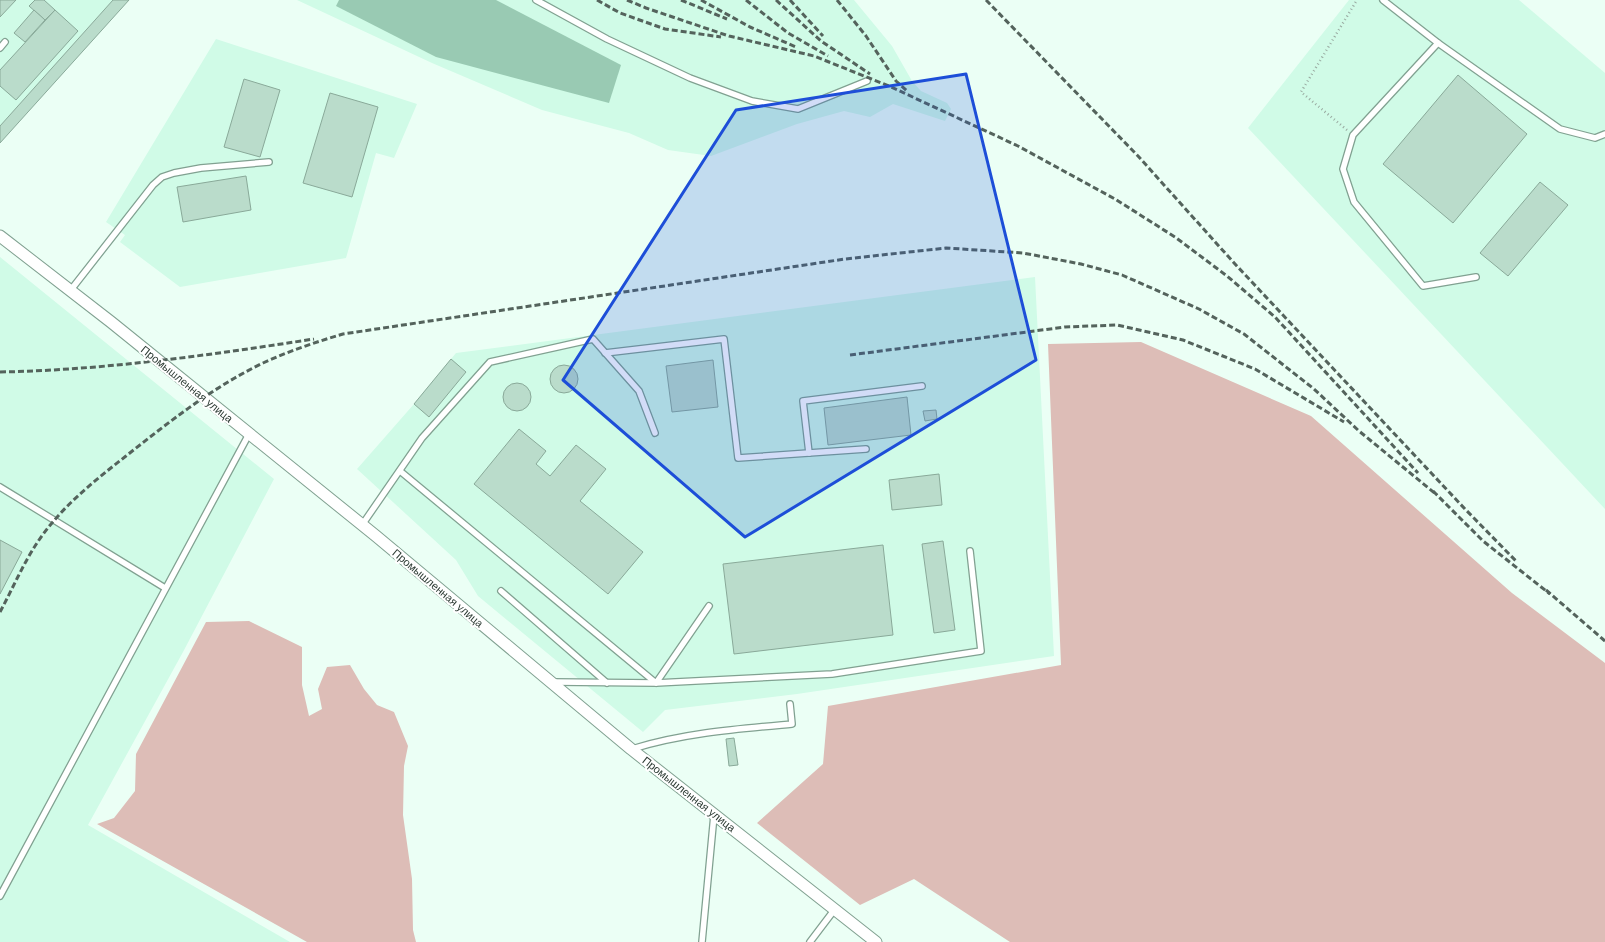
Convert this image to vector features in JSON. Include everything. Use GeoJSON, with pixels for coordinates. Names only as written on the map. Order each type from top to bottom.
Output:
{"type":"FeatureCollection","features":[{"type":"Feature","properties":{"kind":"street","name":"Промышленная улица"},"geometry":{"type":"LineString","coordinates":[[0,236],[70,290],[362,525],[631,749],[876,942]]}},
{"type":"Feature","properties":{"kind":"lane"},"geometry":{"type":"LineString","coordinates":[[536,0],[607,39],[690,78],[752,101],[798,109],[867,81]]}},
{"type":"Feature","properties":{"kind":"lane"},"geometry":{"type":"LineString","coordinates":[[1383,0],[1438,43],[1560,129],[1595,138],[1605,134]]}},
{"type":"Feature","properties":{"kind":"lane"},"geometry":{"type":"LineString","coordinates":[[0,48],[5,42]]}},
{"type":"Feature","properties":{"kind":"lane"},"geometry":{"type":"LineString","coordinates":[[1438,43],[1354,135],[1342,169],[1354,202],[1423,286],[1476,277]]}},
{"type":"Feature","properties":{"kind":"lane"},"geometry":{"type":"LineString","coordinates":[[70,290],[153,185],[162,177],[201,168],[269,162]]}},
{"type":"Feature","properties":{"kind":"lane"},"geometry":{"type":"LineString","coordinates":[[605,353],[724,338],[738,458],[866,449]]}},
{"type":"Feature","properties":{"kind":"lane"},"geometry":{"type":"LineString","coordinates":[[362,525],[422,438],[490,362],[593,339],[639,391],[656,433]]}},
{"type":"Feature","properties":{"kind":"lane"},"geometry":{"type":"LineString","coordinates":[[808,453],[803,401],[922,386]]}},
{"type":"Feature","properties":{"kind":"lane"},"geometry":{"type":"LineString","coordinates":[[0,896],[249,434]]}},
{"type":"Feature","properties":{"kind":"lane"},"geometry":{"type":"LineString","coordinates":[[400,471],[656,684]]}},
{"type":"Feature","properties":{"kind":"lane"},"geometry":{"type":"LineString","coordinates":[[0,487],[166,588]]}},
{"type":"Feature","properties":{"kind":"lane"},"geometry":{"type":"LineString","coordinates":[[551,682],[656,684],[832,674],[981,651],[970,552]]}},
{"type":"Feature","properties":{"kind":"lane"},"geometry":{"type":"LineString","coordinates":[[501,591],[607,683]]}},
{"type":"Feature","properties":{"kind":"lane"},"geometry":{"type":"LineString","coordinates":[[656,684],[709,606]]}},
{"type":"Feature","properties":{"kind":"lane"},"geometry":{"type":"LineString","coordinates":[[631,749],[665,739],[722,730],[792,724],[790,704]]}},
{"type":"Feature","properties":{"kind":"lane"},"geometry":{"type":"LineString","coordinates":[[702,942],[714,814]]}},
{"type":"Feature","properties":{"kind":"lane"},"geometry":{"type":"LineString","coordinates":[[810,942],[835,909]]}},
{"type":"Feature","properties":{"kind":"path"},"geometry":{"type":"LineString","coordinates":[[1354,135],[1301,92],[1357,0]]}},
{"type":"Feature","properties":{"kind":"highlighted area"},"geometry":{"type":"Polygon","coordinates":[[[966,74],[1036,360],[745,537],[563,380],[736,110],[966,74]]]}},
{"type":"Feature","properties":{"kind":"shaded area"},"geometry":{"type":"Polygon","coordinates":[[[0,0],[113,0],[0,126],[0,0]]]}},
{"type":"Feature","properties":{"kind":"shaded area"},"geometry":{"type":"Polygon","coordinates":[[[297,0],[854,0],[892,46],[912,81],[921,91],[947,103],[951,109],[945,121],[893,104],[870,117],[844,111],[797,124],[711,156],[668,150],[629,133],[542,110],[432,63],[297,0]]]}},
{"type":"Feature","properties":{"kind":"shaded area"},"geometry":{"type":"Polygon","coordinates":[[[339,0],[496,0],[621,65],[609,103],[436,57],[336,6],[339,0]]]}},
{"type":"Feature","properties":{"kind":"shaded area"},"geometry":{"type":"Polygon","coordinates":[[[1349,0],[1519,0],[1605,73],[1605,509],[1248,128],[1349,0]]]}},
{"type":"Feature","properties":{"kind":"shaded area"},"geometry":{"type":"Polygon","coordinates":[[[216,39],[417,104],[394,158],[376,153],[346,258],[180,287],[120,242],[125,235],[106,222],[216,39]]]}},
{"type":"Feature","properties":{"kind":"shaded area"},"geometry":{"type":"Polygon","coordinates":[[[0,257],[274,479],[183,652],[88,825],[290,942],[0,942],[0,257]]]}},
{"type":"Feature","properties":{"kind":"shaded area"},"geometry":{"type":"Polygon","coordinates":[[[1035,277],[1054,656],[797,694],[665,710],[643,732],[478,596],[456,560],[357,469],[456,353],[1035,277]]]}},
{"type":"Feature","properties":{"kind":"shaded area"},"geometry":{"type":"Polygon","coordinates":[[[1141,342],[1311,416],[1512,593],[1605,663],[1605,942],[1010,942],[914,879],[860,905],[757,823],[823,764],[828,706],[1061,665],[1048,344],[1141,342]]]}},
{"type":"Feature","properties":{"kind":"shaded area"},"geometry":{"type":"Polygon","coordinates":[[[249,621],[302,647],[302,685],[309,716],[322,709],[318,689],[327,667],[350,665],[364,689],[377,705],[394,712],[408,746],[404,766],[403,815],[412,879],[413,930],[416,942],[307,942],[97,824],[114,818],[135,791],[136,754],[206,622],[249,621]]]}},
{"type":"Feature","properties":{"kind":"building"},"geometry":{"type":"Polygon","coordinates":[[[0,0],[16,0],[0,17],[0,0]]]}},
{"type":"Feature","properties":{"kind":"building"},"geometry":{"type":"Polygon","coordinates":[[[35,0],[44,0],[55,10],[45,20],[29,6],[35,0]]]}},
{"type":"Feature","properties":{"kind":"building"},"geometry":{"type":"Polygon","coordinates":[[[113,0],[129,0],[0,143],[0,126],[113,0]]]}},
{"type":"Feature","properties":{"kind":"building"},"geometry":{"type":"Polygon","coordinates":[[[34,10],[45,20],[25,42],[14,33],[34,10]]]}},
{"type":"Feature","properties":{"kind":"building"},"geometry":{"type":"Polygon","coordinates":[[[55,10],[78,31],[16,100],[0,86],[0,70],[55,10]]]}},
{"type":"Feature","properties":{"kind":"building"},"geometry":{"type":"Polygon","coordinates":[[[1458,75],[1527,134],[1453,223],[1383,164],[1458,75]]]}},
{"type":"Feature","properties":{"kind":"building"},"geometry":{"type":"Polygon","coordinates":[[[244,79],[280,90],[260,157],[224,147],[244,79]]]}},
{"type":"Feature","properties":{"kind":"building"},"geometry":{"type":"Polygon","coordinates":[[[330,93],[378,107],[352,197],[303,183],[330,93]]]}},
{"type":"Feature","properties":{"kind":"building"},"geometry":{"type":"Polygon","coordinates":[[[246,176],[251,210],[183,222],[177,187],[246,176]]]}},
{"type":"Feature","properties":{"kind":"building"},"geometry":{"type":"Polygon","coordinates":[[[1540,182],[1568,205],[1508,276],[1480,253],[1540,182]]]}},
{"type":"Feature","properties":{"kind":"building"},"geometry":{"type":"Polygon","coordinates":[[[451,359],[466,372],[429,417],[414,404],[451,359]]]}},
{"type":"Feature","properties":{"kind":"building"},"geometry":{"type":"Polygon","coordinates":[[[713,360],[718,407],[672,412],[666,366],[713,360]]]}},
{"type":"Feature","properties":{"kind":"building"},"geometry":{"type":"Polygon","coordinates":[[[564,365],[574,369],[578,379],[574,389],[564,393],[554,389],[550,379],[554,369],[564,365]]]}},
{"type":"Feature","properties":{"kind":"building"},"geometry":{"type":"Polygon","coordinates":[[[517,383],[527,387],[531,397],[527,407],[517,411],[507,407],[503,397],[507,387],[517,383]]]}},
{"type":"Feature","properties":{"kind":"building"},"geometry":{"type":"Polygon","coordinates":[[[907,397],[911,435],[828,445],[824,408],[907,397]]]}},
{"type":"Feature","properties":{"kind":"building"},"geometry":{"type":"Polygon","coordinates":[[[936,410],[937,419],[925,421],[923,411],[936,410]]]}},
{"type":"Feature","properties":{"kind":"building"},"geometry":{"type":"Polygon","coordinates":[[[519,429],[546,451],[536,464],[550,476],[576,445],[606,469],[580,501],[643,552],[608,594],[474,484],[519,429]]]}},
{"type":"Feature","properties":{"kind":"building"},"geometry":{"type":"Polygon","coordinates":[[[939,474],[942,505],[892,510],[889,480],[939,474]]]}},
{"type":"Feature","properties":{"kind":"building"},"geometry":{"type":"Polygon","coordinates":[[[0,540],[22,552],[0,594],[0,540]]]}},
{"type":"Feature","properties":{"kind":"building"},"geometry":{"type":"Polygon","coordinates":[[[943,541],[955,630],[934,633],[922,544],[943,541]]]}},
{"type":"Feature","properties":{"kind":"building"},"geometry":{"type":"Polygon","coordinates":[[[883,545],[893,635],[734,654],[723,564],[883,545]]]}},
{"type":"Feature","properties":{"kind":"building"},"geometry":{"type":"Polygon","coordinates":[[[734,738],[738,765],[729,766],[726,739],[734,738]]]}},
{"type":"Feature","properties":{"kind":"railway"},"geometry":{"type":"LineString","coordinates":[[597,0],[620,13],[665,29],[721,37]]}},
{"type":"Feature","properties":{"kind":"railway"},"geometry":{"type":"LineString","coordinates":[[627,0],[646,8],[729,36],[814,56],[889,86],[1018,146],[1115,199],[1175,237],[1227,276],[1275,317],[1418,473]]}},
{"type":"Feature","properties":{"kind":"railway"},"geometry":{"type":"LineString","coordinates":[[681,0],[727,19]]}},
{"type":"Feature","properties":{"kind":"railway"},"geometry":{"type":"LineString","coordinates":[[701,0],[750,27],[796,47]]}},
{"type":"Feature","properties":{"kind":"railway"},"geometry":{"type":"LineString","coordinates":[[746,0],[788,33],[828,56]]}},
{"type":"Feature","properties":{"kind":"railway"},"geometry":{"type":"LineString","coordinates":[[776,0],[821,41],[870,74]]}},
{"type":"Feature","properties":{"kind":"railway"},"geometry":{"type":"LineString","coordinates":[[790,0],[823,36]]}},
{"type":"Feature","properties":{"kind":"railway"},"geometry":{"type":"LineString","coordinates":[[837,0],[866,36],[896,81],[907,91]]}},
{"type":"Feature","properties":{"kind":"railway"},"geometry":{"type":"LineString","coordinates":[[986,0],[1138,156],[1235,264],[1465,509],[1516,561]]}},
{"type":"Feature","properties":{"kind":"railway"},"geometry":{"type":"LineString","coordinates":[[0,612],[22,568],[37,543],[56,518],[78,496],[159,430],[209,394],[245,372],[293,351],[343,334],[845,259],[946,248],[1023,253],[1081,264],[1122,275],[1199,309],[1244,334],[1314,389],[1359,431],[1437,495]]}},
{"type":"Feature","properties":{"kind":"railway"},"geometry":{"type":"LineString","coordinates":[[850,355],[1065,327],[1117,325],[1183,340],[1255,369],[1344,422]]}},
{"type":"Feature","properties":{"kind":"railway"},"geometry":{"type":"LineString","coordinates":[[0,372],[39,371],[157,361],[314,339]]}},
{"type":"Feature","properties":{"kind":"railway"},"geometry":{"type":"LineString","coordinates":[[1433,491],[1483,541],[1550,594]]}},
{"type":"Feature","properties":{"kind":"railway"},"geometry":{"type":"LineString","coordinates":[[1546,590],[1605,641]]}}]}
